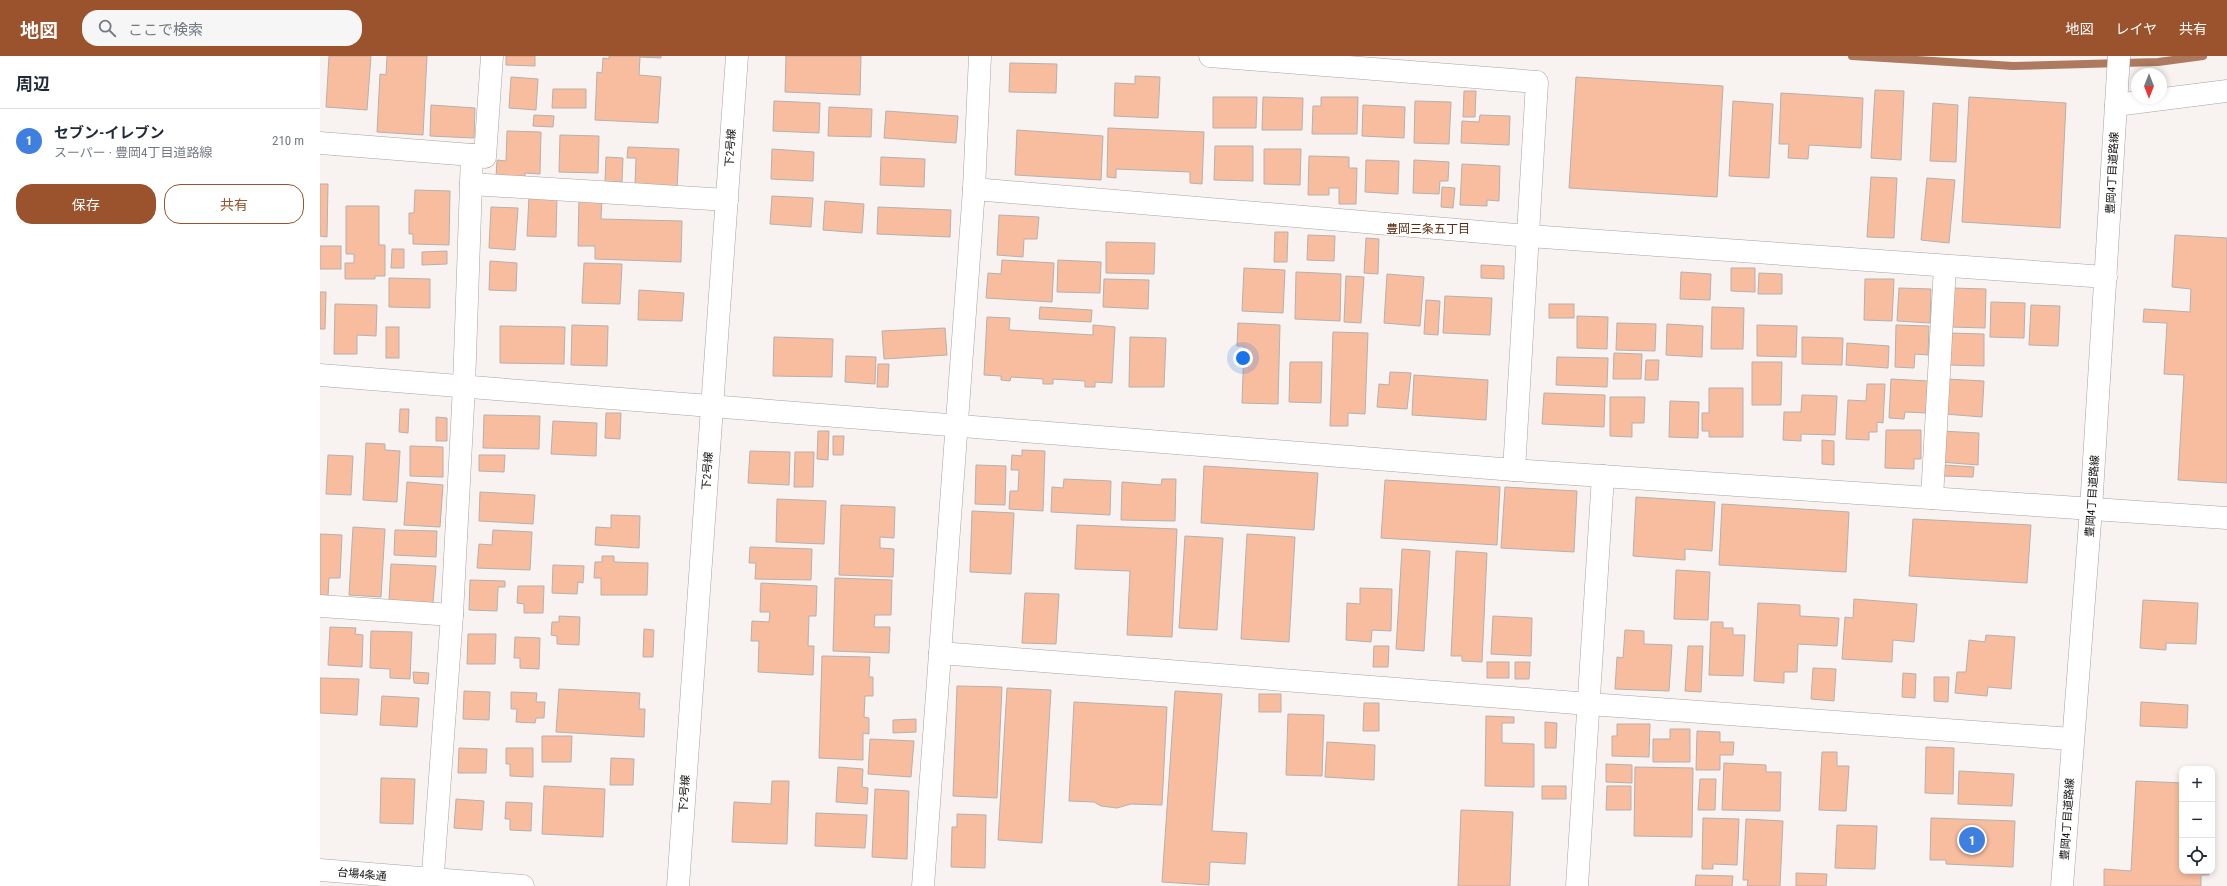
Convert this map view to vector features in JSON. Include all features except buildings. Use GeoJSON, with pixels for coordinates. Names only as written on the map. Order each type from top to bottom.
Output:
{"type":"FeatureCollection","features":[{"type":"Feature","properties":{"kind":"street"},"geometry":{"type":"LineString","coordinates":[[320,143],[485,157],[492,56]]}},
{"type":"Feature","properties":{"kind":"street","name":"下2号線"},"geometry":{"type":"LineString","coordinates":[[678,886],[737,56]]}},
{"type":"Feature","properties":{"kind":"street"},"geometry":{"type":"LineString","coordinates":[[923,886],[958,424],[974,189],[980,56]]}},
{"type":"Feature","properties":{"kind":"street"},"geometry":{"type":"LineString","coordinates":[[1210,56],[1537,82],[1530,236],[1514,470]]}},
{"type":"Feature","properties":{"kind":"street","name":"豊岡4丁目道路線"},"geometry":{"type":"LineString","coordinates":[[2062,886],[2072,739],[2091,509],[2119,56]]}},
{"type":"Feature","properties":{"kind":"street"},"geometry":{"type":"LineString","coordinates":[[2117,96],[2227,91]]}},
{"type":"Feature","properties":{"kind":"street"},"geometry":{"type":"LineString","coordinates":[[432,883],[452,615],[464,386],[472,155]]}},
{"type":"Feature","properties":{"kind":"street"},"geometry":{"type":"LineString","coordinates":[[471,184],[727,200]]}},
{"type":"Feature","properties":{"kind":"street"},"geometry":{"type":"LineString","coordinates":[[974,189],[1530,236],[2106,277]]}},
{"type":"Feature","properties":{"kind":"street"},"geometry":{"type":"LineString","coordinates":[[1932,498],[1946,266]]}},
{"type":"Feature","properties":{"kind":"street"},"geometry":{"type":"LineString","coordinates":[[320,375],[712,404],[1514,470],[2227,518]]}},
{"type":"Feature","properties":{"kind":"street"},"geometry":{"type":"LineString","coordinates":[[1577,886],[1603,476]]}},
{"type":"Feature","properties":{"kind":"street"},"geometry":{"type":"LineString","coordinates":[[320,606],[452,615]]}},
{"type":"Feature","properties":{"kind":"street"},"geometry":{"type":"LineString","coordinates":[[940,654],[1589,704],[2072,739]]}},
{"type":"Feature","properties":{"kind":"street","name":"台場4条通"},"geometry":{"type":"LineString","coordinates":[[320,870],[432,883],[523,886]]}},
{"type":"Feature","properties":{"kind":"waterway"},"geometry":{"type":"LineString","coordinates":[[1852,56],[2013,66],[2158,62],[2203,56]]}},
{"type":"Feature","properties":{"kind":"place","name":"セブン-イレブン"},"geometry":{"type":"Point","coordinates":[1972,840]}},
{"type":"Feature","properties":{"kind":"district","name":"豊岡三条五丁目"},"geometry":{"type":"Point","coordinates":[1428,229]}}]}
